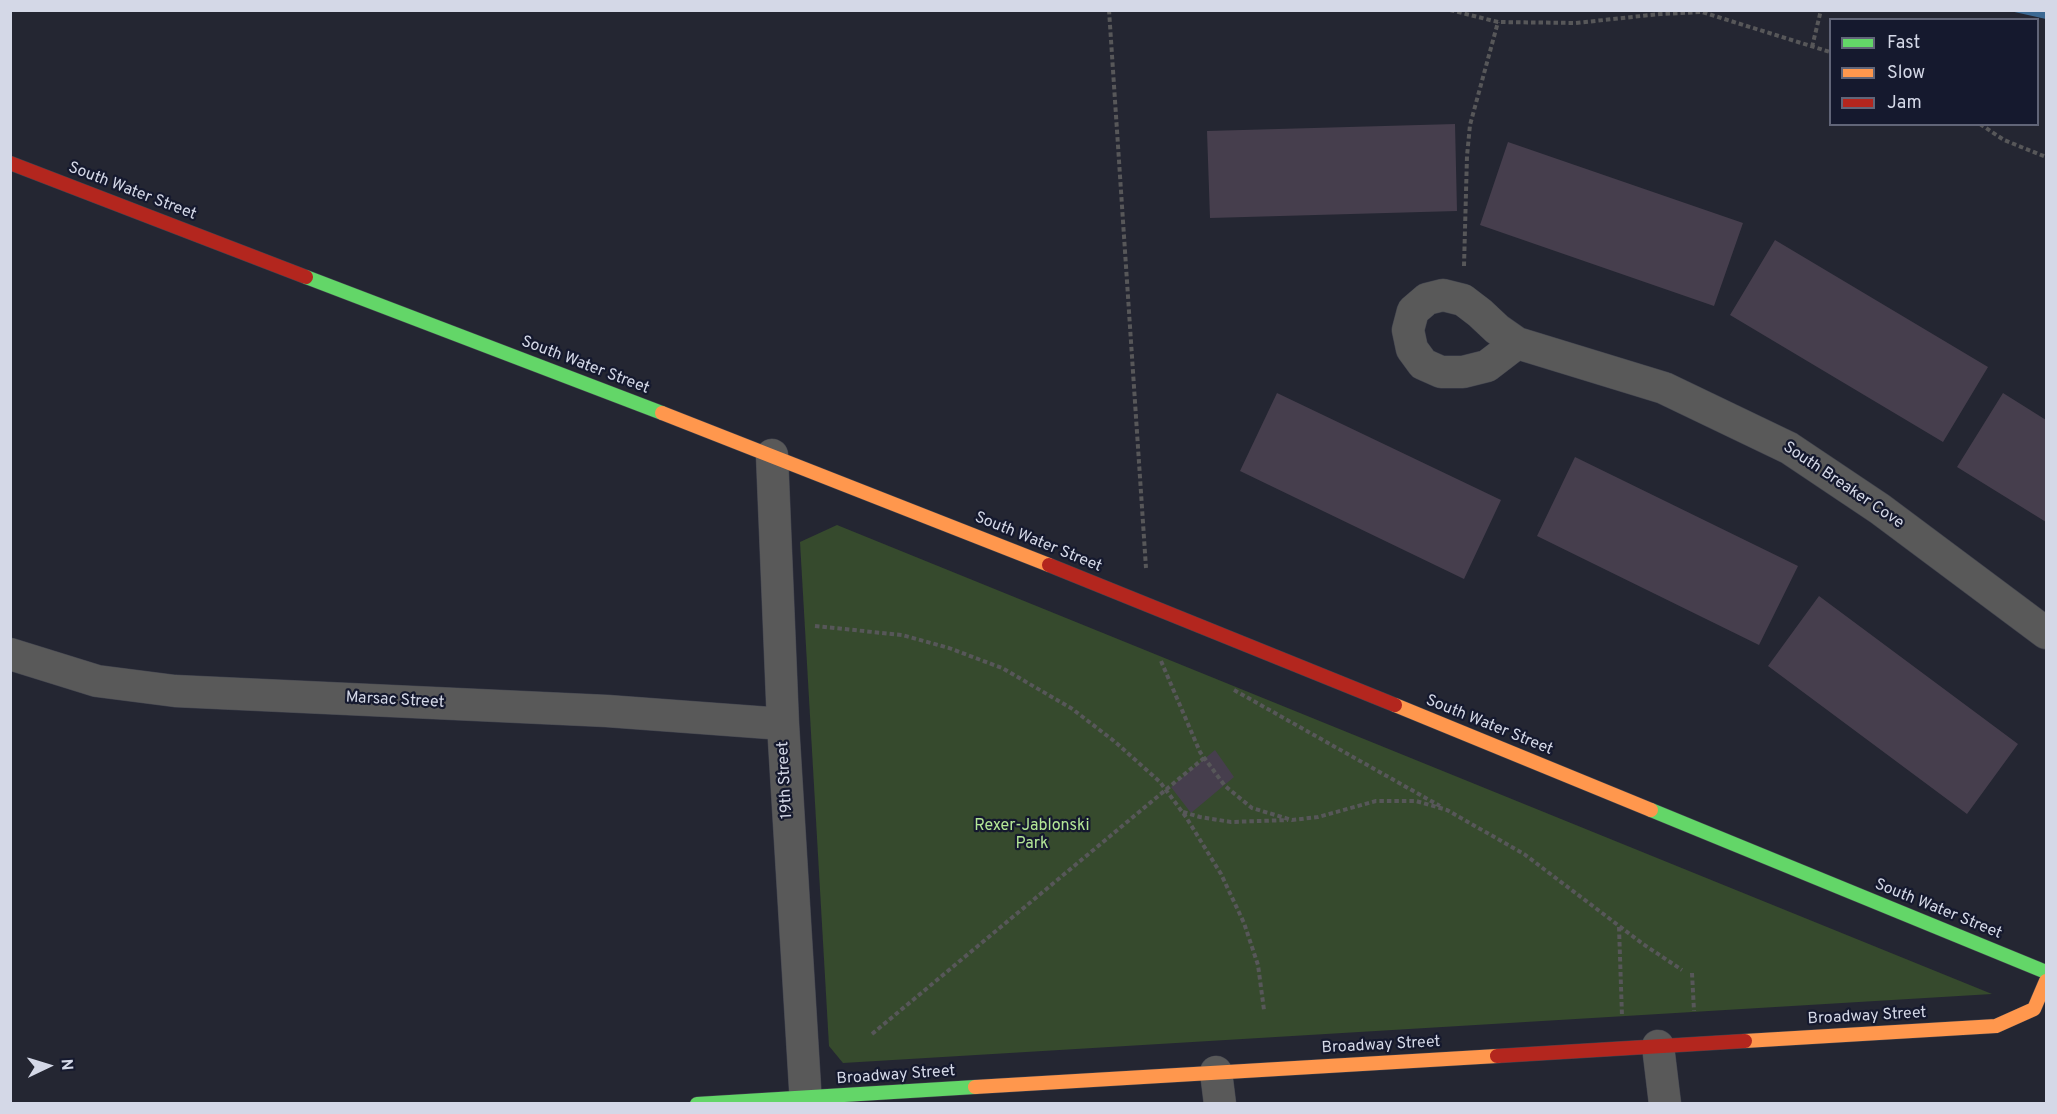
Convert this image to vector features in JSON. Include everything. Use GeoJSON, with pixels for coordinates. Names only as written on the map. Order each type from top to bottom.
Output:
{"type":"FeatureCollection","features":[{"type":"Feature","properties":{"kind":"street","name":"South Water Street"},"geometry":{"type":"LineString","coordinates":[[10,163],[772,456],[1148,604],[2046,972]]}},
{"type":"Feature","properties":{"kind":"street"},"geometry":{"type":"LineString","coordinates":[[1463,300],[1443,295],[1427,299],[1413,311],[1408,330],[1412,349],[1423,364],[1441,372],[1463,372],[1487,366],[1517,344]]}},
{"type":"Feature","properties":{"kind":"street","name":"South Breaker Cove"},"geometry":{"type":"LineString","coordinates":[[1463,300],[1517,344],[1664,388],[1789,448],[1880,509],[2046,633]]}},
{"type":"Feature","properties":{"kind":"street","name":"19th Street"},"geometry":{"type":"LineString","coordinates":[[772,456],[783,724],[806,1101]]}},
{"type":"Feature","properties":{"kind":"street","name":"Marsac Street"},"geometry":{"type":"LineString","coordinates":[[10,654],[97,681],[175,691],[607,711],[783,724]]}},
{"type":"Feature","properties":{"kind":"street","name":"Broadway Street"},"geometry":{"type":"LineString","coordinates":[[697,1104],[806,1101],[1216,1072],[1996,1026],[2034,1009],[2046,981]]}},
{"type":"Feature","properties":{"kind":"street"},"geometry":{"type":"LineString","coordinates":[[1658,1046],[1665,1104]]}},
{"type":"Feature","properties":{"kind":"street"},"geometry":{"type":"LineString","coordinates":[[1216,1072],[1220,1104]]}},
{"type":"Feature","properties":{"kind":"path"},"geometry":{"type":"LineString","coordinates":[[1109,10],[1148,604]]}},
{"type":"Feature","properties":{"kind":"path"},"geometry":{"type":"LineString","coordinates":[[1450,10],[1498,22],[1576,23],[1702,12],[1829,52]]}},
{"type":"Feature","properties":{"kind":"path"},"geometry":{"type":"LineString","coordinates":[[1812,47],[1821,10]]}},
{"type":"Feature","properties":{"kind":"path"},"geometry":{"type":"LineString","coordinates":[[1463,300],[1470,125],[1498,22]]}},
{"type":"Feature","properties":{"kind":"path"},"geometry":{"type":"LineString","coordinates":[[1983,126],[2004,140],[2046,157]]}},
{"type":"Feature","properties":{"kind":"path"},"geometry":{"type":"LineString","coordinates":[[815,626],[903,635],[949,648],[1002,668],[1071,708],[1114,741],[1166,790],[1221,874],[1240,915],[1258,965],[1264,1010]]}},
{"type":"Feature","properties":{"kind":"path"},"geometry":{"type":"LineString","coordinates":[[1161,661],[1200,753],[1225,786],[1252,808],[1292,820]]}},
{"type":"Feature","properties":{"kind":"path"},"geometry":{"type":"LineString","coordinates":[[1234,690],[1524,854],[1619,926],[1682,970]]}},
{"type":"Feature","properties":{"kind":"path"},"geometry":{"type":"LineString","coordinates":[[872,1034],[1204,758]]}},
{"type":"Feature","properties":{"kind":"path"},"geometry":{"type":"LineString","coordinates":[[1182,812],[1200,818],[1232,822],[1318,817],[1376,801],[1416,801],[1447,810]]}},
{"type":"Feature","properties":{"kind":"path"},"geometry":{"type":"LineString","coordinates":[[1619,926],[1623,1021]]}},
{"type":"Feature","properties":{"kind":"path"},"geometry":{"type":"LineString","coordinates":[[1692,973],[1695,1017]]}},
{"type":"Feature","properties":{"kind":"green space","name":"Rexer-Jablonski Park"},"geometry":{"type":"Polygon","coordinates":[[[837,525],[1992,994],[843,1063],[829,1046],[800,542],[837,525]]]}},
{"type":"Feature","properties":{"kind":"water"},"geometry":{"type":"Polygon","coordinates":[[[2010,11],[2046,11],[2046,19],[2010,11]]]}},
{"type":"Feature","properties":{"kind":"building"},"geometry":{"type":"Polygon","coordinates":[[[1455,124],[1457,211],[1210,218],[1207,131],[1455,124]]]}},
{"type":"Feature","properties":{"kind":"building"},"geometry":{"type":"Polygon","coordinates":[[[1508,142],[1743,223],[1714,306],[1480,225],[1508,142]]]}},
{"type":"Feature","properties":{"kind":"building"},"geometry":{"type":"Polygon","coordinates":[[[1775,240],[1988,367],[1943,442],[1730,315],[1775,240]]]}},
{"type":"Feature","properties":{"kind":"building"},"geometry":{"type":"Polygon","coordinates":[[[1277,393],[1501,500],[1464,579],[1240,471],[1277,393]]]}},
{"type":"Feature","properties":{"kind":"building"},"geometry":{"type":"Polygon","coordinates":[[[2003,393],[2046,420],[2046,522],[1957,467],[2003,393]]]}},
{"type":"Feature","properties":{"kind":"building"},"geometry":{"type":"Polygon","coordinates":[[[1575,457],[1798,566],[1759,645],[1537,536],[1575,457]]]}},
{"type":"Feature","properties":{"kind":"building"},"geometry":{"type":"Polygon","coordinates":[[[1819,596],[2018,744],[1967,814],[1768,666],[1819,596]]]}},
{"type":"Feature","properties":{"kind":"building"},"geometry":{"type":"Polygon","coordinates":[[[1215,750],[1234,777],[1191,813],[1171,787],[1215,750]]]}},
{"type":"Feature","properties":{"kind":"traffic: fast"},"geometry":{"type":"LineString","coordinates":[[306,277],[662,413]]}},
{"type":"Feature","properties":{"kind":"traffic: fast"},"geometry":{"type":"LineString","coordinates":[[1651,810],[2046,972]]}},
{"type":"Feature","properties":{"kind":"traffic: fast"},"geometry":{"type":"LineString","coordinates":[[697,1104],[975,1087]]}},
{"type":"Feature","properties":{"kind":"traffic: slow"},"geometry":{"type":"LineString","coordinates":[[662,413],[1049,565]]}},
{"type":"Feature","properties":{"kind":"traffic: slow"},"geometry":{"type":"LineString","coordinates":[[1395,705],[1651,810]]}},
{"type":"Feature","properties":{"kind":"traffic: slow"},"geometry":{"type":"LineString","coordinates":[[1745,1041],[1996,1026],[2034,1009],[2046,981]]}},
{"type":"Feature","properties":{"kind":"traffic: slow"},"geometry":{"type":"LineString","coordinates":[[975,1087],[1497,1056]]}},
{"type":"Feature","properties":{"kind":"traffic: jam"},"geometry":{"type":"LineString","coordinates":[[10,163],[306,277]]}},
{"type":"Feature","properties":{"kind":"traffic: jam"},"geometry":{"type":"LineString","coordinates":[[1049,565],[1395,705]]}},
{"type":"Feature","properties":{"kind":"traffic: jam"},"geometry":{"type":"LineString","coordinates":[[1497,1056],[1745,1041]]}}]}
